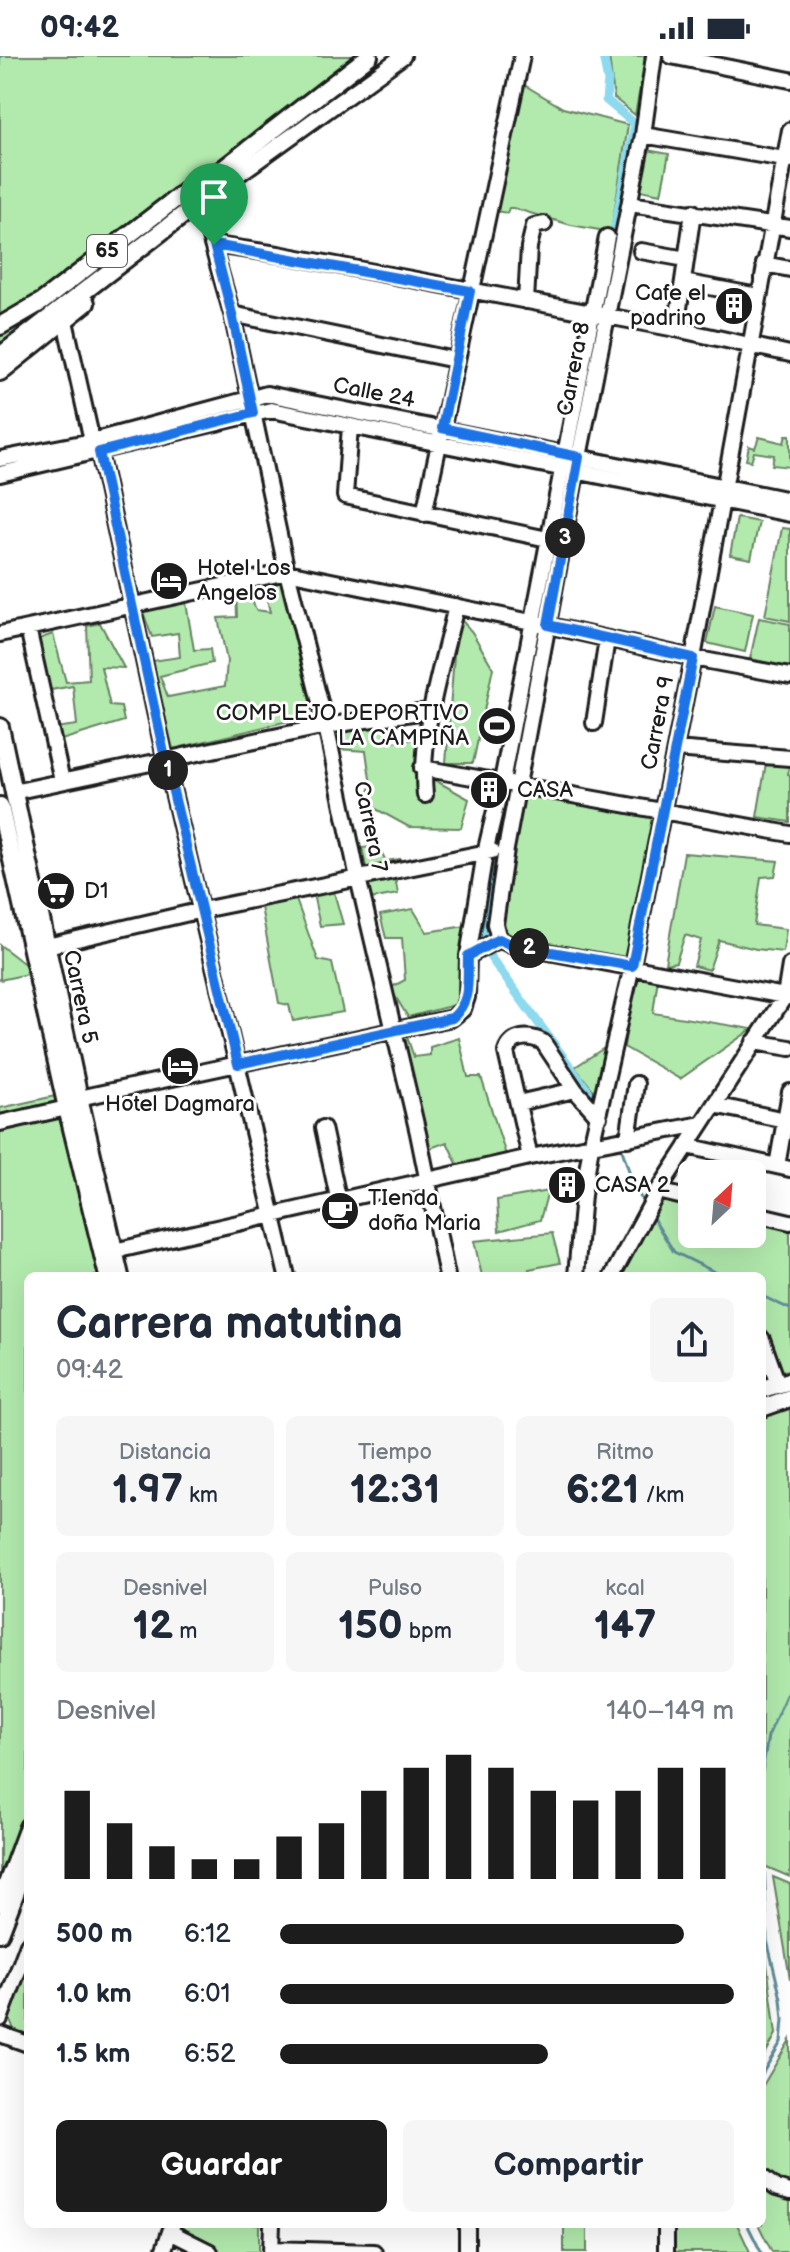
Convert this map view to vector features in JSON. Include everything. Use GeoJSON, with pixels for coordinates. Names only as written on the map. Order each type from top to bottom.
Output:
{"type":"FeatureCollection","features":[{"type":"Feature","properties":{"kind":"main road","name":"65"},"geometry":{"type":"LineString","coordinates":[[0,328],[43,301],[191,187],[214,176],[369,56]]}},
{"type":"Feature","properties":{"kind":"main road","name":"65"},"geometry":{"type":"LineString","coordinates":[[0,356],[200,202],[214,176]]}},
{"type":"Feature","properties":{"kind":"main road"},"geometry":{"type":"LineString","coordinates":[[0,372],[96,294],[114,269]]}},
{"type":"Feature","properties":{"kind":"main road","name":"Carrera 5"},"geometry":{"type":"LineString","coordinates":[[0,727],[47,946],[73,1103],[107,1272]]}},
{"type":"Feature","properties":{"kind":"main road","name":"Carrera 5"},"geometry":{"type":"LineString","coordinates":[[0,806],[73,1103],[119,1272]]}},
{"type":"Feature","properties":{"kind":"main road"},"geometry":{"type":"LineString","coordinates":[[766,1407],[790,1398]]}},
{"type":"Feature","properties":{"kind":"main road"},"geometry":{"type":"LineString","coordinates":[[0,1903],[24,1838]]}},
{"type":"Feature","properties":{"kind":"main road"},"geometry":{"type":"LineString","coordinates":[[0,1933],[24,1870]]}},
{"type":"Feature","properties":{"kind":"street"},"geometry":{"type":"LineString","coordinates":[[200,202],[403,56]]}},
{"type":"Feature","properties":{"kind":"street"},"geometry":{"type":"LineString","coordinates":[[424,514],[522,56]]}},
{"type":"Feature","properties":{"kind":"street","name":"Carrera 8"},"geometry":{"type":"LineString","coordinates":[[483,947],[495,851],[600,315],[630,204],[654,56]]}},
{"type":"Feature","properties":{"kind":"street"},"geometry":{"type":"LineString","coordinates":[[671,56],[790,80]]}},
{"type":"Feature","properties":{"kind":"street","name":"Carrera 9"},"geometry":{"type":"LineString","coordinates":[[576,1272],[591,1146],[663,812],[771,226],[787,160],[790,130]]}},
{"type":"Feature","properties":{"kind":"street"},"geometry":{"type":"LineString","coordinates":[[643,135],[787,160]]}},
{"type":"Feature","properties":{"kind":"street","name":"Carrera 7"},"geometry":{"type":"LineString","coordinates":[[200,202],[232,314],[287,572],[326,726],[429,1181],[446,1272]]}},
{"type":"Feature","properties":{"kind":"street"},"geometry":{"type":"LineString","coordinates":[[630,204],[790,228]]}},
{"type":"Feature","properties":{"kind":"street"},"geometry":{"type":"LineString","coordinates":[[676,329],[693,212]]}},
{"type":"Feature","properties":{"kind":"street"},"geometry":{"type":"LineString","coordinates":[[526,301],[529,247],[534,226],[544,224]]}},
{"type":"Feature","properties":{"kind":"street"},"geometry":{"type":"LineString","coordinates":[[600,315],[607,237]]}},
{"type":"Feature","properties":{"kind":"street"},"geometry":{"type":"LineString","coordinates":[[214,245],[676,329],[790,354]]}},
{"type":"Feature","properties":{"kind":"street"},"geometry":{"type":"LineString","coordinates":[[641,251],[686,259]]}},
{"type":"Feature","properties":{"kind":"street"},"geometry":{"type":"LineString","coordinates":[[764,264],[790,269]]}},
{"type":"Feature","properties":{"kind":"street"},"geometry":{"type":"LineString","coordinates":[[683,282],[758,296]]}},
{"type":"Feature","properties":{"kind":"street"},"geometry":{"type":"LineString","coordinates":[[232,314],[455,360]]}},
{"type":"Feature","properties":{"kind":"street"},"geometry":{"type":"LineString","coordinates":[[65,321],[286,1272]]}},
{"type":"Feature","properties":{"kind":"street","name":"Calle 24"},"geometry":{"type":"LineString","coordinates":[[0,474],[96,447],[250,396],[267,394],[440,436],[571,463],[722,493],[790,500]]}},
{"type":"Feature","properties":{"kind":"street","name":"Calle 24"},"geometry":{"type":"LineString","coordinates":[[0,459],[96,447],[271,410],[350,426],[440,436]]}},
{"type":"Feature","properties":{"kind":"street"},"geometry":{"type":"LineString","coordinates":[[350,426],[345,496],[556,541]]}},
{"type":"Feature","properties":{"kind":"street","name":"Calle 24"},"geometry":{"type":"LineString","coordinates":[[722,493],[790,514]]}},
{"type":"Feature","properties":{"kind":"street"},"geometry":{"type":"LineString","coordinates":[[0,634],[287,572],[790,676]]}},
{"type":"Feature","properties":{"kind":"street"},"geometry":{"type":"LineString","coordinates":[[425,795],[422,768],[456,606]]}},
{"type":"Feature","properties":{"kind":"street"},"geometry":{"type":"LineString","coordinates":[[28,628],[62,781]]}},
{"type":"Feature","properties":{"kind":"street"},"geometry":{"type":"LineString","coordinates":[[594,723],[607,639]]}},
{"type":"Feature","properties":{"kind":"street"},"geometry":{"type":"LineString","coordinates":[[13,792],[326,726],[432,710]]}},
{"type":"Feature","properties":{"kind":"street"},"geometry":{"type":"LineString","coordinates":[[675,749],[790,758]]}},
{"type":"Feature","properties":{"kind":"street"},"geometry":{"type":"LineString","coordinates":[[422,768],[790,834]]}},
{"type":"Feature","properties":{"kind":"street","name":"Carrera 8"},"geometry":{"type":"LineString","coordinates":[[395,1029],[452,1018],[463,1009],[483,947],[495,924],[495,851],[510,783]]}},
{"type":"Feature","properties":{"kind":"street"},"geometry":{"type":"LineString","coordinates":[[47,946],[202,910],[495,851]]}},
{"type":"Feature","properties":{"kind":"street"},"geometry":{"type":"LineString","coordinates":[[483,947],[511,945],[787,996]]}},
{"type":"Feature","properties":{"kind":"street"},"geometry":{"type":"LineString","coordinates":[[614,1272],[658,1191],[787,996],[790,965]]}},
{"type":"Feature","properties":{"kind":"street"},"geometry":{"type":"LineString","coordinates":[[0,1123],[73,1103],[395,1029]]}},
{"type":"Feature","properties":{"kind":"street"},"geometry":{"type":"LineString","coordinates":[[530,1157],[506,1052],[509,1044],[519,1038],[534,1038],[543,1042],[575,1090],[599,1117]]}},
{"type":"Feature","properties":{"kind":"street"},"geometry":{"type":"LineString","coordinates":[[754,1042],[790,1048]]}},
{"type":"Feature","properties":{"kind":"street"},"geometry":{"type":"LineString","coordinates":[[628,1139],[636,1084]]}},
{"type":"Feature","properties":{"kind":"street"},"geometry":{"type":"LineString","coordinates":[[518,1103],[575,1090]]}},
{"type":"Feature","properties":{"kind":"street"},"geometry":{"type":"LineString","coordinates":[[687,1146],[784,1167],[785,1120],[790,1092]]}},
{"type":"Feature","properties":{"kind":"street"},"geometry":{"type":"LineString","coordinates":[[714,1105],[785,1120]]}},
{"type":"Feature","properties":{"kind":"street"},"geometry":{"type":"LineString","coordinates":[[114,1251],[530,1157],[701,1124]]}},
{"type":"Feature","properties":{"kind":"street"},"geometry":{"type":"LineString","coordinates":[[323,1128],[339,1202]]}},
{"type":"Feature","properties":{"kind":"street"},"geometry":{"type":"LineString","coordinates":[[658,1191],[678,1196]]}},
{"type":"Feature","properties":{"kind":"street"},"geometry":{"type":"LineString","coordinates":[[766,1216],[790,1222]]}},
{"type":"Feature","properties":{"kind":"street"},"geometry":{"type":"LineString","coordinates":[[766,1351],[777,1385]]}},
{"type":"Feature","properties":{"kind":"street"},"geometry":{"type":"LineString","coordinates":[[0,2019],[24,1955]]}},
{"type":"Feature","properties":{"kind":"street"},"geometry":{"type":"LineString","coordinates":[[0,2034],[24,2043]]}},
{"type":"Feature","properties":{"kind":"street"},"geometry":{"type":"LineString","coordinates":[[766,2180],[776,2188],[790,2192]]}},
{"type":"Feature","properties":{"kind":"street"},"geometry":{"type":"LineString","coordinates":[[163,2252],[172,2228],[210,2252]]}},
{"type":"Feature","properties":{"kind":"street"},"geometry":{"type":"LineString","coordinates":[[272,2228],[271,2251],[374,2252]]}},
{"type":"Feature","properties":{"kind":"street"},"geometry":{"type":"LineString","coordinates":[[467,2228],[467,2252]]}},
{"type":"Feature","properties":{"kind":"street"},"geometry":{"type":"LineString","coordinates":[[666,2228],[666,2252]]}},
{"type":"Feature","properties":{"kind":"green space"},"geometry":{"type":"Polygon","coordinates":[[[0,56],[374,56],[0,349],[0,56]]]}},
{"type":"Feature","properties":{"kind":"green space"},"geometry":{"type":"Polygon","coordinates":[[[609,56],[646,56],[635,115],[614,98],[609,56]]]}},
{"type":"Feature","properties":{"kind":"green space"},"geometry":{"type":"Polygon","coordinates":[[[521,83],[563,108],[628,125],[611,232],[571,225],[513,208],[509,208],[507,213],[495,211],[521,83]]]}},
{"type":"Feature","properties":{"kind":"green space"},"geometry":{"type":"Polygon","coordinates":[[[647,150],[669,154],[661,194],[640,190],[647,150]]]}},
{"type":"Feature","properties":{"kind":"green space"},"geometry":{"type":"Polygon","coordinates":[[[786,435],[790,435],[790,467],[772,465],[774,455],[754,452],[751,461],[746,460],[749,446],[755,448],[759,437],[784,443],[786,435]]]}},
{"type":"Feature","properties":{"kind":"green space"},"geometry":{"type":"Polygon","coordinates":[[[737,518],[759,522],[751,559],[730,555],[737,518]]]}},
{"type":"Feature","properties":{"kind":"green space"},"geometry":{"type":"Polygon","coordinates":[[[782,528],[790,529],[790,621],[765,616],[782,528]]]}},
{"type":"Feature","properties":{"kind":"green space"},"geometry":{"type":"Polygon","coordinates":[[[282,578],[313,715],[173,749],[152,661],[180,657],[178,633],[152,637],[141,606],[185,597],[194,650],[210,649],[212,663],[160,676],[168,697],[225,686],[227,661],[218,618],[237,617],[236,590],[245,581],[256,610],[270,612],[263,583],[282,578]]]}},
{"type":"Feature","properties":{"kind":"green space"},"geometry":{"type":"Polygon","coordinates":[[[715,606],[753,614],[745,652],[707,643],[715,606]]]}},
{"type":"Feature","properties":{"kind":"green space"},"geometry":{"type":"Polygon","coordinates":[[[457,615],[472,632],[493,668],[473,763],[446,763],[457,615]]]}},
{"type":"Feature","properties":{"kind":"green space"},"geometry":{"type":"Polygon","coordinates":[[[759,618],[790,624],[790,667],[750,659],[759,618]]]}},
{"type":"Feature","properties":{"kind":"green space"},"geometry":{"type":"Polygon","coordinates":[[[100,623],[124,668],[101,667],[110,706],[121,707],[124,721],[58,741],[54,728],[77,725],[73,686],[45,691],[36,640],[53,634],[66,682],[89,680],[87,626],[100,623]]]}},
{"type":"Feature","properties":{"kind":"green space"},"geometry":{"type":"Polygon","coordinates":[[[390,720],[393,742],[416,739],[420,772],[469,799],[461,828],[409,827],[365,803],[371,786],[366,751],[337,749],[334,732],[390,720]]]}},
{"type":"Feature","properties":{"kind":"green space"},"geometry":{"type":"Polygon","coordinates":[[[766,763],[790,763],[790,822],[757,817],[766,763]]]}},
{"type":"Feature","properties":{"kind":"green space"},"geometry":{"type":"Polygon","coordinates":[[[520,793],[654,818],[626,957],[493,934],[520,793]]]}},
{"type":"Feature","properties":{"kind":"green space"},"geometry":{"type":"Polygon","coordinates":[[[378,846],[386,861],[400,859],[400,863],[367,872],[362,848],[378,846]]]}},
{"type":"Feature","properties":{"kind":"green space"},"geometry":{"type":"Polygon","coordinates":[[[684,853],[778,861],[775,876],[761,877],[754,925],[786,929],[783,952],[719,940],[709,970],[694,966],[701,940],[685,935],[676,962],[665,964],[684,853]]]}},
{"type":"Feature","properties":{"kind":"green space"},"geometry":{"type":"Polygon","coordinates":[[[395,877],[398,894],[370,899],[366,879],[395,877]]]}},
{"type":"Feature","properties":{"kind":"green space"},"geometry":{"type":"Polygon","coordinates":[[[333,889],[343,924],[320,926],[313,894],[333,889]]]}},
{"type":"Feature","properties":{"kind":"green space"},"geometry":{"type":"Polygon","coordinates":[[[295,897],[318,960],[332,963],[343,1012],[293,1021],[289,1005],[279,1003],[261,907],[295,897]]]}},
{"type":"Feature","properties":{"kind":"green space"},"geometry":{"type":"Polygon","coordinates":[[[413,909],[427,932],[466,926],[462,1003],[408,1017],[390,988],[405,980],[402,938],[386,938],[380,915],[413,909]]]}},
{"type":"Feature","properties":{"kind":"green space"},"geometry":{"type":"Polygon","coordinates":[[[0,945],[26,965],[28,974],[0,980],[0,945]]]}},
{"type":"Feature","properties":{"kind":"green space"},"geometry":{"type":"Polygon","coordinates":[[[634,975],[658,978],[653,1013],[752,1029],[680,1079],[624,1047],[634,975]]]}},
{"type":"Feature","properties":{"kind":"green space"},"geometry":{"type":"Polygon","coordinates":[[[402,1031],[405,1031],[414,1057],[430,1055],[430,1047],[459,1038],[468,1077],[481,1077],[506,1155],[460,1170],[447,1142],[428,1149],[402,1031]]]}},
{"type":"Feature","properties":{"kind":"green space"},"geometry":{"type":"Polygon","coordinates":[[[607,1046],[598,1096],[575,1067],[607,1046]]]}},
{"type":"Feature","properties":{"kind":"green space"},"geometry":{"type":"Polygon","coordinates":[[[60,1095],[104,1272],[24,1272],[24,1827],[0,1892],[0,1108],[60,1095]]]}},
{"type":"Feature","properties":{"kind":"green space"},"geometry":{"type":"Polygon","coordinates":[[[548,1191],[540,1220],[499,1231],[497,1200],[548,1191]]]}},
{"type":"Feature","properties":{"kind":"green space"},"geometry":{"type":"Polygon","coordinates":[[[657,1199],[678,1204],[678,1248],[766,1248],[766,1225],[790,1230],[790,1370],[777,1372],[766,1331],[766,1272],[617,1272],[657,1199]]]}},
{"type":"Feature","properties":{"kind":"green space"},"geometry":{"type":"Polygon","coordinates":[[[552,1233],[560,1263],[529,1269],[530,1272],[481,1272],[474,1241],[552,1233]]]}},
{"type":"Feature","properties":{"kind":"green space"},"geometry":{"type":"Polygon","coordinates":[[[790,1409],[790,1877],[766,1867],[766,1416],[790,1409]]]}},
{"type":"Feature","properties":{"kind":"green space"},"geometry":{"type":"Polygon","coordinates":[[[773,1877],[790,1884],[790,1979],[773,1877]]]}},
{"type":"Feature","properties":{"kind":"green space"},"geometry":{"type":"Polygon","coordinates":[[[766,1956],[776,2034],[766,2053],[766,1956]]]}},
{"type":"Feature","properties":{"kind":"green space"},"geometry":{"type":"Polygon","coordinates":[[[24,1978],[24,2035],[15,2032],[9,2017],[24,1978]]]}},
{"type":"Feature","properties":{"kind":"green space"},"geometry":{"type":"Polygon","coordinates":[[[790,2040],[790,2252],[772,2252],[760,2228],[766,2228],[766,2080],[790,2040]]]}},
{"type":"Feature","properties":{"kind":"green space"},"geometry":{"type":"Polygon","coordinates":[[[259,2228],[259,2252],[219,2252],[178,2230],[259,2228]]]}},
{"type":"Feature","properties":{"kind":"green space"},"geometry":{"type":"Polygon","coordinates":[[[564,2228],[587,2228],[587,2252],[564,2252],[564,2228]]]}},
{"type":"Feature","properties":{"kind":"green space"},"geometry":{"type":"Polygon","coordinates":[[[670,2228],[739,2228],[750,2252],[670,2252],[670,2228]]]}},
{"type":"Feature","properties":{"kind":"waterway"},"geometry":{"type":"LineString","coordinates":[[603,56],[608,81],[606,100],[635,124],[611,247]]}},
{"type":"Feature","properties":{"kind":"waterway"},"geometry":{"type":"LineString","coordinates":[[584,391],[598,320]]}},
{"type":"Feature","properties":{"kind":"waterway"},"geometry":{"type":"LineString","coordinates":[[544,605],[556,537]]}},
{"type":"Feature","properties":{"kind":"waterway"},"geometry":{"type":"LineString","coordinates":[[542,619],[493,862],[483,947],[591,1095]]}},
{"type":"Feature","properties":{"kind":"waterway"},"geometry":{"type":"LineString","coordinates":[[622,1150],[634,1186],[645,1205]]}},
{"type":"Feature","properties":{"kind":"waterway"},"geometry":{"type":"LineString","coordinates":[[651,1215],[674,1252],[715,1272]]}},
{"type":"Feature","properties":{"kind":"waterway"},"geometry":{"type":"LineString","coordinates":[[766,1298],[790,1309]]}},
{"type":"Feature","properties":{"kind":"waterway"},"geometry":{"type":"LineString","coordinates":[[766,1748],[768,1736],[790,1686]]}},
{"type":"Feature","properties":{"kind":"waterway"},"geometry":{"type":"LineString","coordinates":[[766,1914],[767,1940],[783,2020],[781,2042],[766,2067]]}},
{"type":"Feature","properties":{"kind":"waterway"},"geometry":{"type":"LineString","coordinates":[[749,2228],[761,2252]]}},
{"type":"Feature","properties":{"kind":"place","name":"Cafe el padrino"},"geometry":{"type":"Point","coordinates":[734,306]}},
{"type":"Feature","properties":{"kind":"place","name":"Hotel Los Angelos"},"geometry":{"type":"Point","coordinates":[169,581]}},
{"type":"Feature","properties":{"kind":"place","name":"COMPLEJO DEPORTIVO LA CAMPIÑA"},"geometry":{"type":"Point","coordinates":[497,726]}},
{"type":"Feature","properties":{"kind":"place","name":"CASA"},"geometry":{"type":"Point","coordinates":[489,790]}},
{"type":"Feature","properties":{"kind":"place","name":"D1"},"geometry":{"type":"Point","coordinates":[56,891]}},
{"type":"Feature","properties":{"kind":"place","name":"Hotel Dagmara"},"geometry":{"type":"Point","coordinates":[180,1066]}},
{"type":"Feature","properties":{"kind":"place","name":"CASA 2"},"geometry":{"type":"Point","coordinates":[567,1185]}},
{"type":"Feature","properties":{"kind":"place","name":"TIenda doña Maria"},"geometry":{"type":"Point","coordinates":[340,1211]}},
{"type":"Feature","properties":{"kind":"route"},"geometry":{"type":"LineString","coordinates":[[214,245],[278,254],[470,291],[442,428],[579,457],[548,625],[693,658],[632,966],[511,945],[499,939],[468,956],[467,997],[463,1009],[452,1018],[238,1064],[165,758],[99,452],[253,413],[214,245]]}}]}
